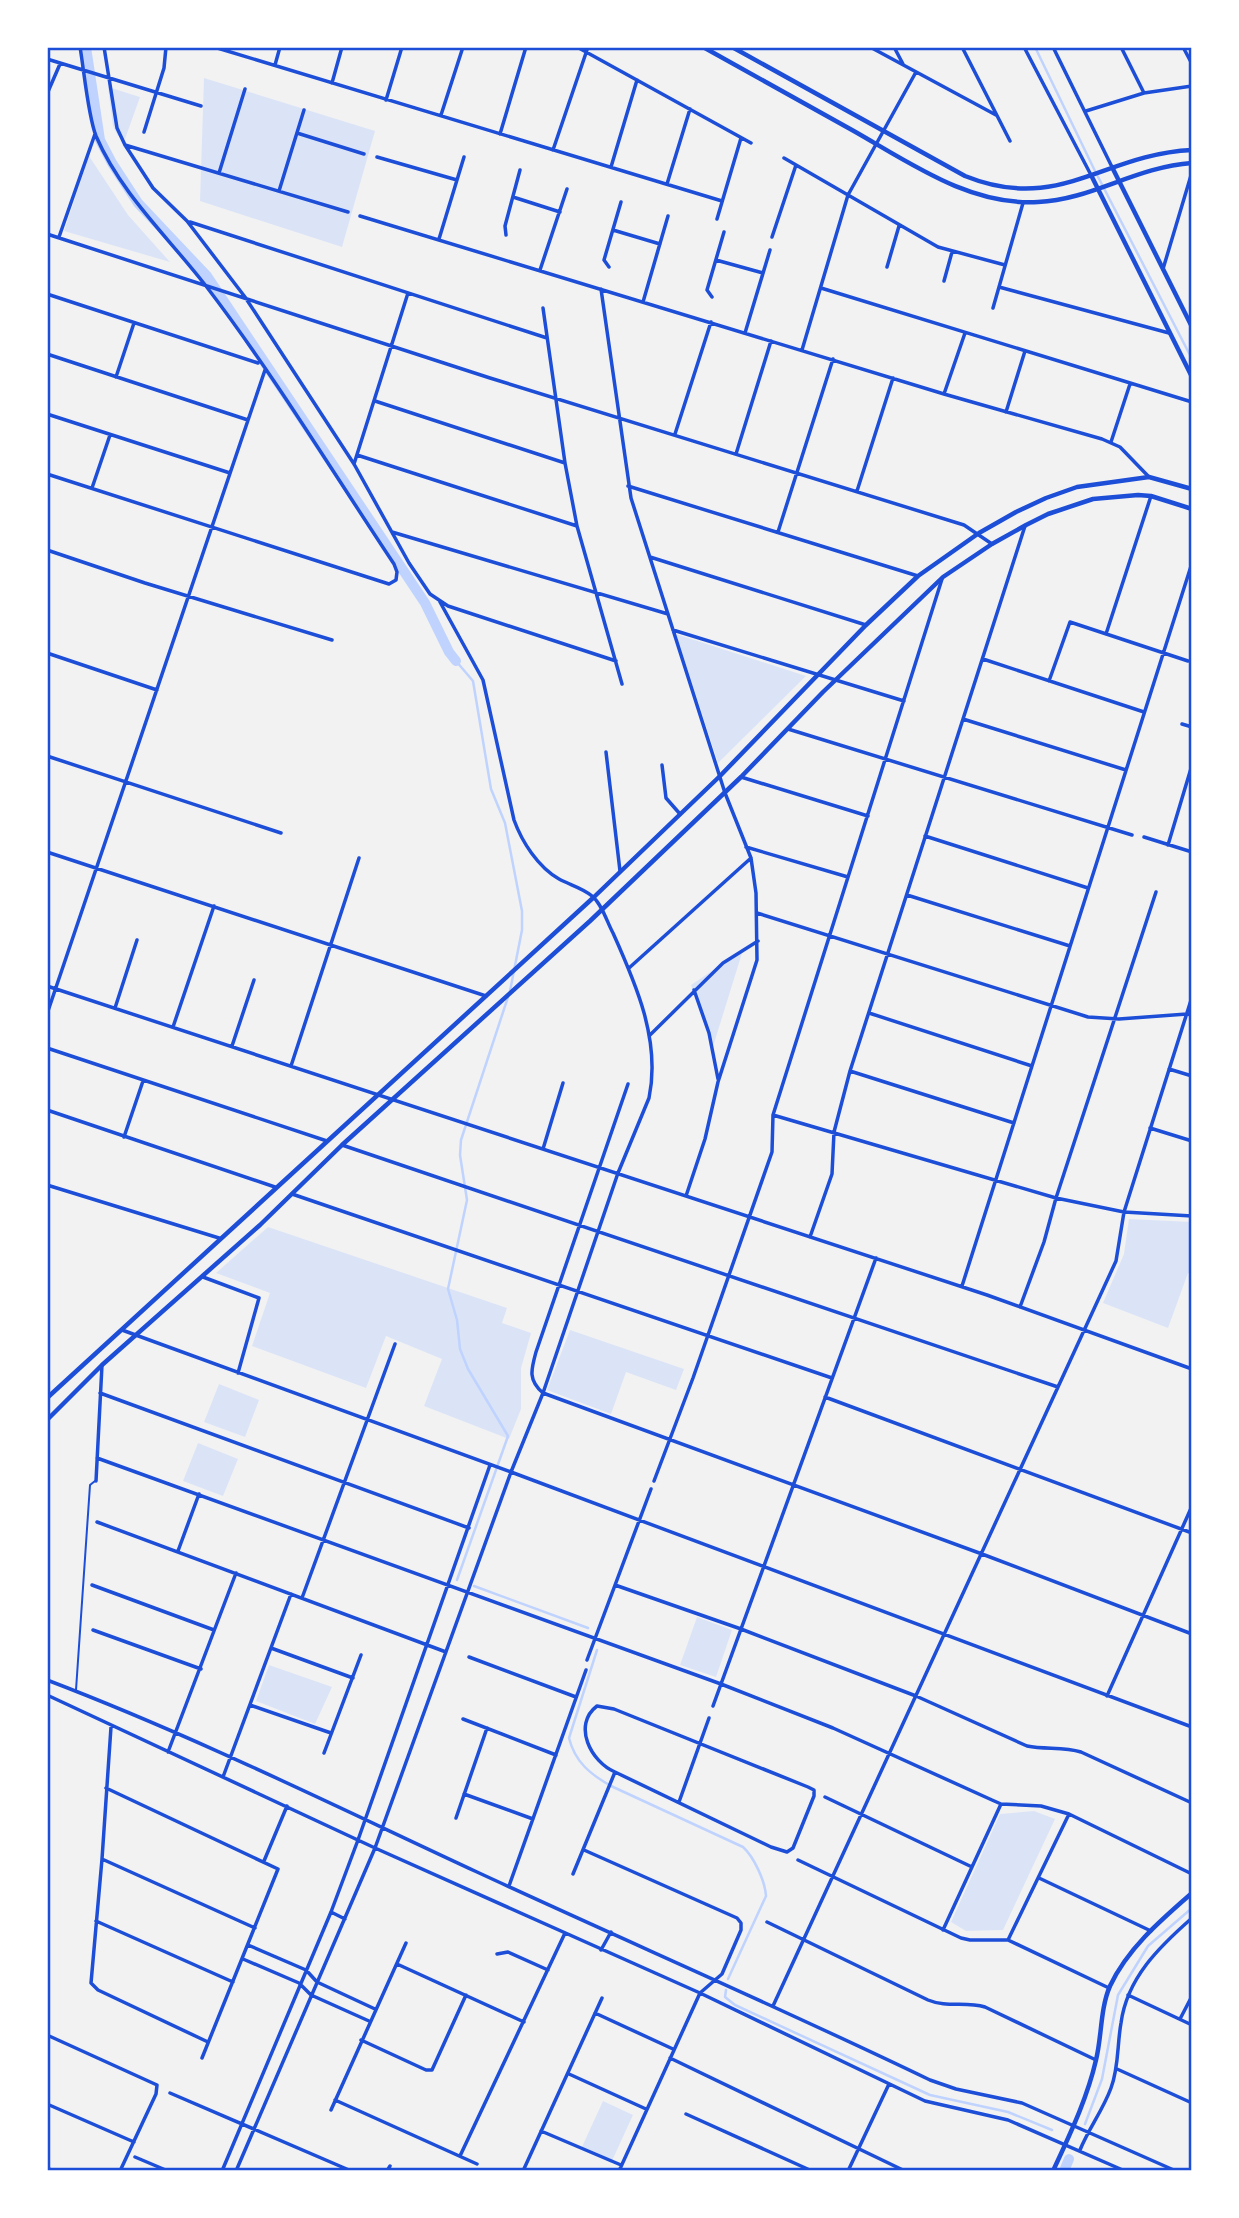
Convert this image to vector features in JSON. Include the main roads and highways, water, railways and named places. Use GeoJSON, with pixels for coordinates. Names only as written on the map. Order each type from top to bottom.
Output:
{"type":"FeatureCollection","features":[{"type":"Feature","properties":{"kind":"waterway"},"geometry":{"type":"LineString","coordinates":[[86,47],[100,140],[112,163],[138,203],[207,276],[425,603],[456,661]]}},
{"type":"Feature","properties":{"kind":"waterway"},"geometry":{"type":"LineString","coordinates":[[1035,47],[1094,169],[1192,359]]}},
{"type":"Feature","properties":{"kind":"waterway"},"geometry":{"type":"LineString","coordinates":[[456,661],[473,681],[491,789],[505,823],[522,911],[522,930],[510,991]]}},
{"type":"Feature","properties":{"kind":"waterway"},"geometry":{"type":"LineString","coordinates":[[457,1580],[508,1436],[468,1369],[460,1349],[457,1320],[448,1289],[467,1200],[460,1155],[461,1140],[508,997]]}},
{"type":"Feature","properties":{"kind":"waterway"},"geometry":{"type":"LineString","coordinates":[[474,1586],[588,1628]]}},
{"type":"Feature","properties":{"kind":"waterway"},"geometry":{"type":"LineString","coordinates":[[597,1650],[569,1738],[579,1761],[596,1777],[611,1786],[743,1847],[761,1877],[766,1896],[728,1979]]}},
{"type":"Feature","properties":{"kind":"waterway"},"geometry":{"type":"LineString","coordinates":[[1085,2124],[1102,2079],[1118,1995],[1148,1946],[1192,1908]]}},
{"type":"Feature","properties":{"kind":"waterway"},"geometry":{"type":"LineString","coordinates":[[726,1990],[725,1997],[735,2005],[930,2095],[1008,2112],[1052,2130]]}},
{"type":"Feature","properties":{"kind":"waterway"},"geometry":{"type":"LineString","coordinates":[[1064,2171],[1069,2159]]}}]}
